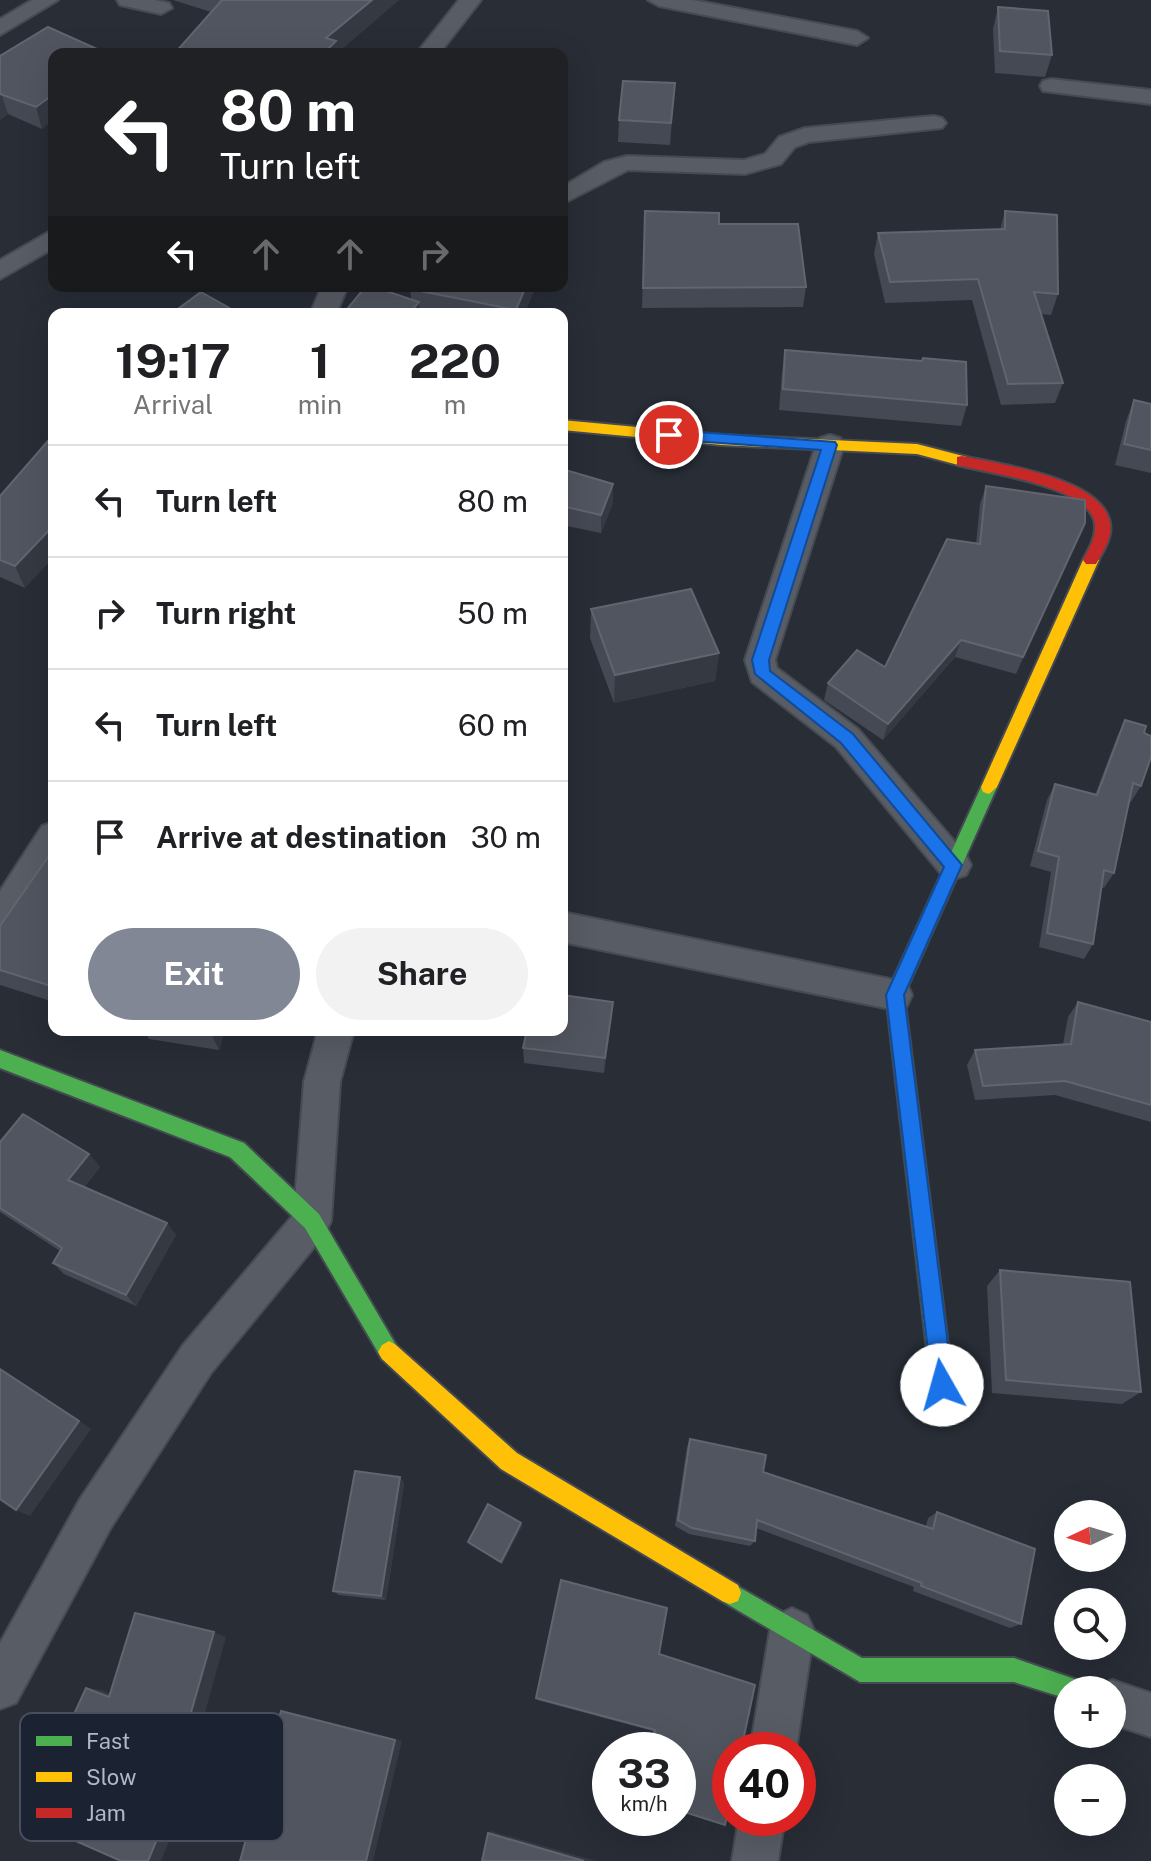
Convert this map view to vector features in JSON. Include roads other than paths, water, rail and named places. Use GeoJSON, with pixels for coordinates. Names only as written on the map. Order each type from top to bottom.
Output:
{"type":"FeatureCollection","features":[{"type":"Feature","properties":{"kind":"street"},"geometry":{"type":"LineString","coordinates":[[0,28],[47,0]]}},
{"type":"Feature","properties":{"kind":"street"},"geometry":{"type":"LineString","coordinates":[[128,0],[161,8]]}},
{"type":"Feature","properties":{"kind":"street"},"geometry":{"type":"LineString","coordinates":[[432,48],[470,0]]}},
{"type":"Feature","properties":{"kind":"street"},"geometry":{"type":"LineString","coordinates":[[659,0],[857,38]]}},
{"type":"Feature","properties":{"kind":"street"},"geometry":{"type":"LineString","coordinates":[[1051,86],[1151,97]]}},
{"type":"Feature","properties":{"kind":"street"},"geometry":{"type":"LineString","coordinates":[[568,193],[600,172],[627,163],[745,167],[773,159],[787,142],[805,135],[934,123]]}},
{"type":"Feature","properties":{"kind":"street"},"geometry":{"type":"LineString","coordinates":[[0,271],[48,241]]}},
{"type":"Feature","properties":{"kind":"street"},"geometry":{"type":"LineString","coordinates":[[568,426],[722,440],[917,449],[1065,487],[1091,503],[1102,519],[1102,536],[895,995],[942,1385]]}},
{"type":"Feature","properties":{"kind":"street"},"geometry":{"type":"LineString","coordinates":[[830,445],[760,660],[763,674],[847,738],[954,865]]}},
{"type":"Feature","properties":{"kind":"street"},"geometry":{"type":"LineString","coordinates":[[0,917],[48,846]]}},
{"type":"Feature","properties":{"kind":"street"},"geometry":{"type":"LineString","coordinates":[[568,928],[895,995]]}},
{"type":"Feature","properties":{"kind":"street"},"geometry":{"type":"LineString","coordinates":[[0,1687],[95,1514],[197,1359],[312,1221],[322,1082],[334,1036]]}},
{"type":"Feature","properties":{"kind":"street"},"geometry":{"type":"LineString","coordinates":[[0,1059],[237,1150],[312,1221],[386,1350],[509,1461],[792,1630],[860,1670],[1014,1670],[1054,1683]]}},
{"type":"Feature","properties":{"kind":"street"},"geometry":{"type":"LineString","coordinates":[[776,1732],[792,1630]]}},
{"type":"Feature","properties":{"kind":"street"},"geometry":{"type":"LineString","coordinates":[[1126,1707],[1151,1715]]}},
{"type":"Feature","properties":{"kind":"street"},"geometry":{"type":"LineString","coordinates":[[755,1861],[759,1836]]}}]}
